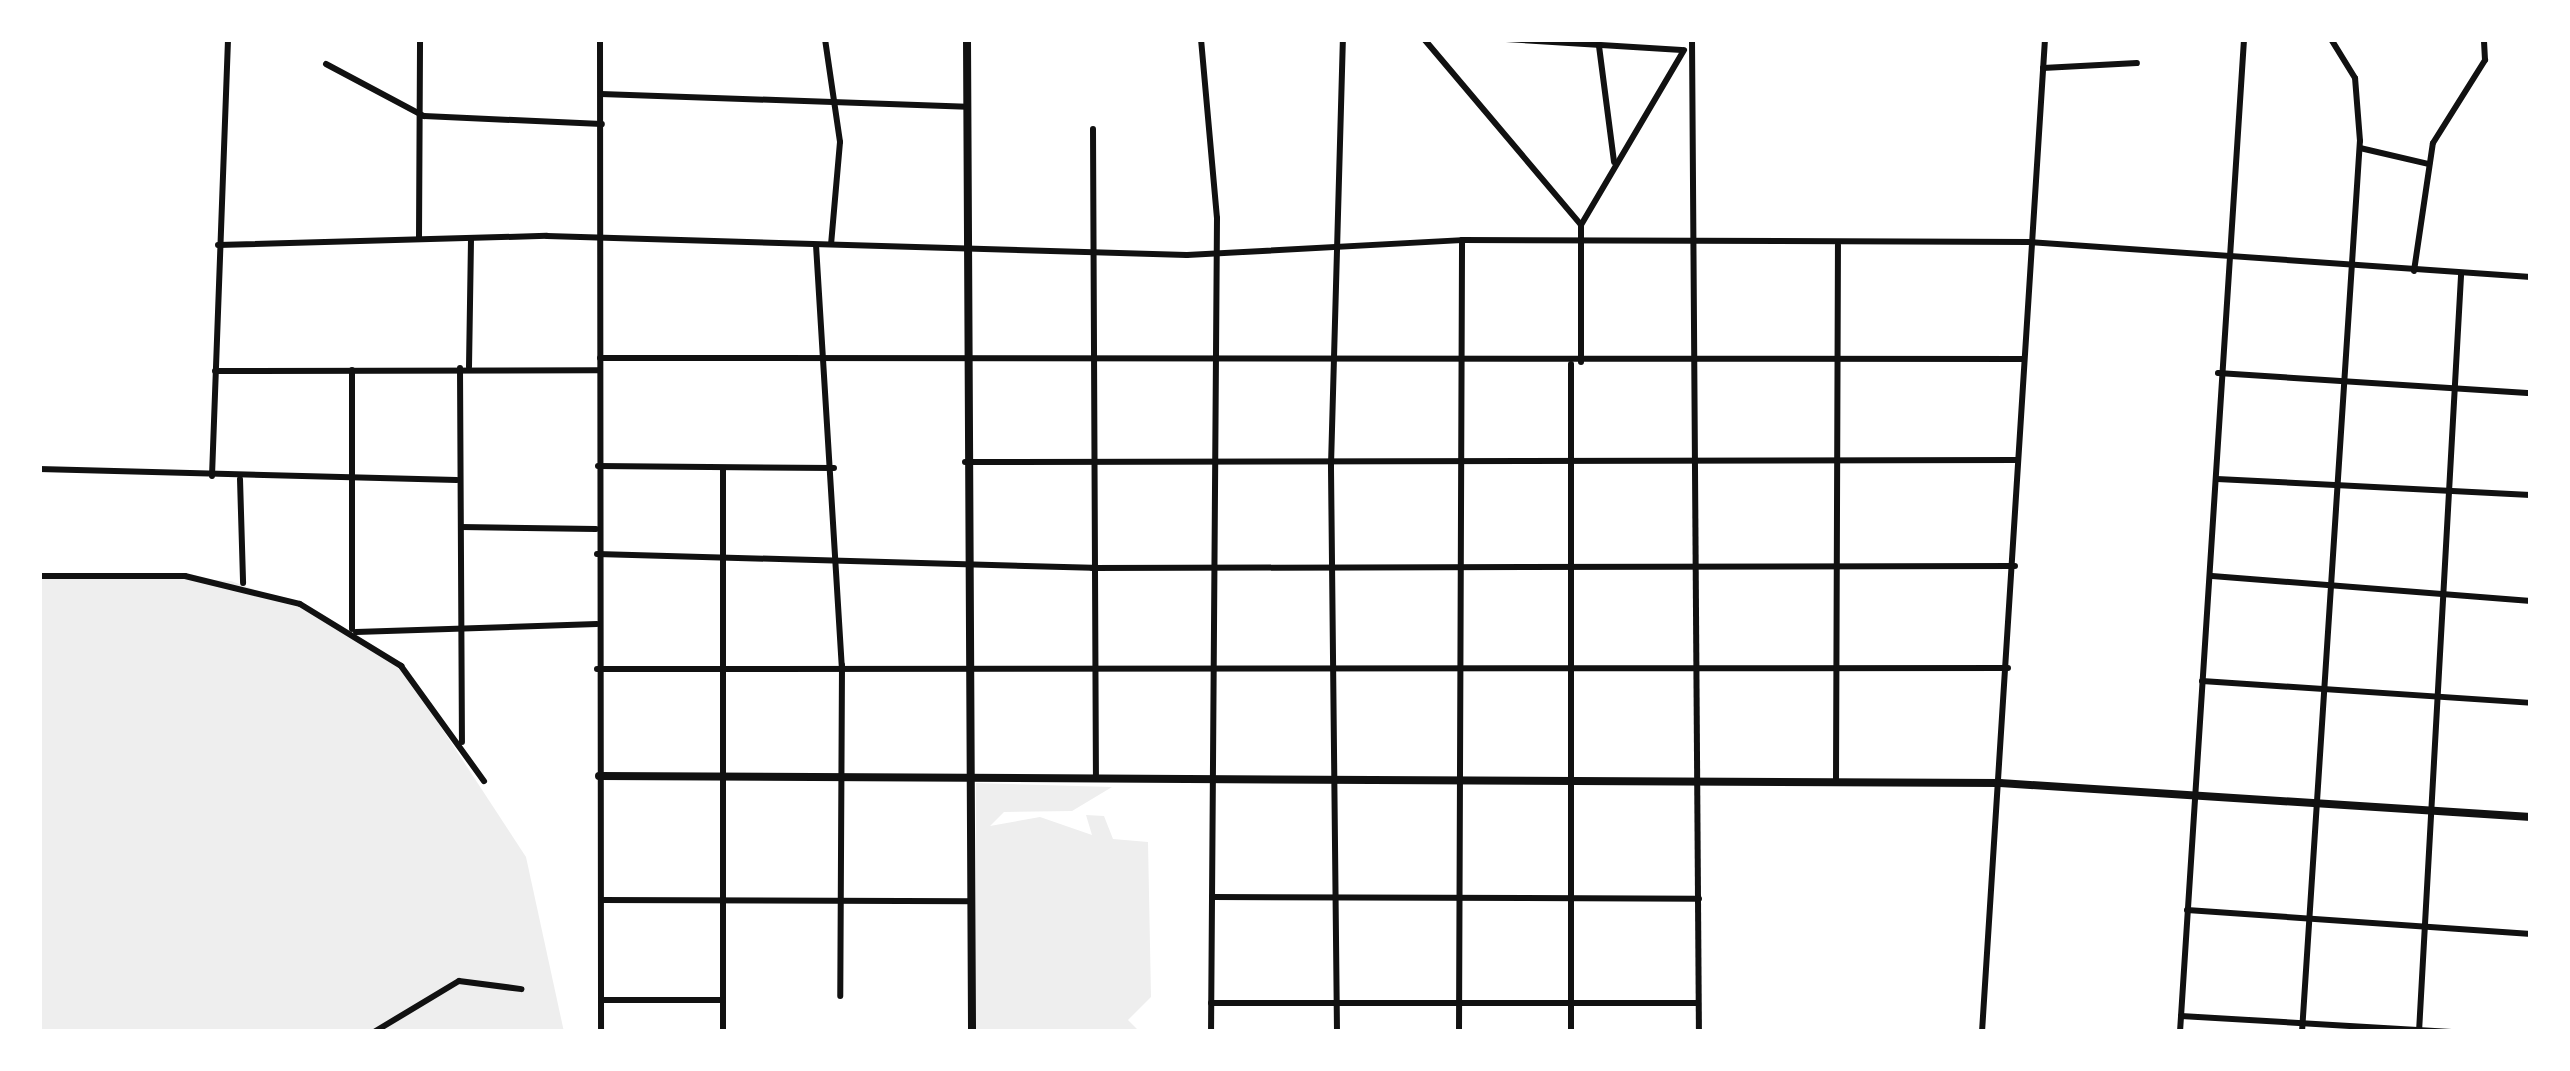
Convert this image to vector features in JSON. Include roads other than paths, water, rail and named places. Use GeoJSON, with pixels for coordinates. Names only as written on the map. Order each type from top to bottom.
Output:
{"type":"FeatureCollection","features":[{"type":"Feature","properties":{"kind":"street"},"geometry":{"type":"LineString","coordinates":[[212,476],[228,39]]}},
{"type":"Feature","properties":{"kind":"street"},"geometry":{"type":"LineString","coordinates":[[419,238],[415,113],[420,39]]}},
{"type":"Feature","properties":{"kind":"street"},"geometry":{"type":"LineString","coordinates":[[600,39],[596,624],[601,1032]]}},
{"type":"Feature","properties":{"kind":"street"},"geometry":{"type":"LineString","coordinates":[[825,39],[832,97],[831,245]]}},
{"type":"Feature","properties":{"kind":"street"},"geometry":{"type":"LineString","coordinates":[[967,39],[965,462],[973,783],[972,1032]]}},
{"type":"Feature","properties":{"kind":"street"},"geometry":{"type":"LineString","coordinates":[[1201,39],[1216,254],[1207,462],[1216,669],[1211,1032]]}},
{"type":"Feature","properties":{"kind":"street"},"geometry":{"type":"LineString","coordinates":[[1337,1032],[1331,465],[1343,39]]}},
{"type":"Feature","properties":{"kind":"street"},"geometry":{"type":"LineString","coordinates":[[1424,39],[1581,226]]}},
{"type":"Feature","properties":{"kind":"street"},"geometry":{"type":"LineString","coordinates":[[1506,39],[1688,51]]}},
{"type":"Feature","properties":{"kind":"street"},"geometry":{"type":"LineString","coordinates":[[1571,1032],[1576,784],[1569,463],[1581,226],[1692,39]]}},
{"type":"Feature","properties":{"kind":"street"},"geometry":{"type":"LineString","coordinates":[[1982,1032],[2045,39]]}},
{"type":"Feature","properties":{"kind":"street"},"geometry":{"type":"LineString","coordinates":[[2180,1032],[2216,479],[2224,258],[2244,39]]}},
{"type":"Feature","properties":{"kind":"street"},"geometry":{"type":"LineString","coordinates":[[2284,39],[2317,39]]}},
{"type":"Feature","properties":{"kind":"street"},"geometry":{"type":"LineString","coordinates":[[2302,1028],[2331,692],[2360,148],[2355,78],[2331,39]]}},
{"type":"Feature","properties":{"kind":"street"},"geometry":{"type":"LineString","coordinates":[[2414,272],[2429,164],[2485,60],[2484,39]]}},
{"type":"Feature","properties":{"kind":"street"},"geometry":{"type":"LineString","coordinates":[[1594,44],[1615,166]]}},
{"type":"Feature","properties":{"kind":"street"},"geometry":{"type":"LineString","coordinates":[[1688,51],[1699,245],[1699,1032]]}},
{"type":"Feature","properties":{"kind":"street"},"geometry":{"type":"LineString","coordinates":[[2043,68],[2138,63]]}},
{"type":"Feature","properties":{"kind":"street"},"geometry":{"type":"LineString","coordinates":[[326,64],[415,113],[602,124]]}},
{"type":"Feature","properties":{"kind":"street"},"geometry":{"type":"LineString","coordinates":[[601,94],[832,97],[967,107]]}},
{"type":"Feature","properties":{"kind":"street"},"geometry":{"type":"LineString","coordinates":[[1093,129],[1096,782]]}},
{"type":"Feature","properties":{"kind":"street"},"geometry":{"type":"LineString","coordinates":[[2360,148],[2429,164]]}},
{"type":"Feature","properties":{"kind":"street"},"geometry":{"type":"LineString","coordinates":[[218,245],[598,238],[1216,254],[1462,240],[1579,245],[2030,242],[2353,270],[2531,277]]}},
{"type":"Feature","properties":{"kind":"street"},"geometry":{"type":"LineString","coordinates":[[462,746],[457,480],[471,239]]}},
{"type":"Feature","properties":{"kind":"street"},"geometry":{"type":"LineString","coordinates":[[1460,1032],[1465,784],[1457,566],[1462,240]]}},
{"type":"Feature","properties":{"kind":"street"},"geometry":{"type":"LineString","coordinates":[[1835,781],[1829,462],[1838,243]]}},
{"type":"Feature","properties":{"kind":"street"},"geometry":{"type":"LineString","coordinates":[[816,244],[819,360],[832,386],[834,556],[842,665],[840,996]]}},
{"type":"Feature","properties":{"kind":"street"},"geometry":{"type":"LineString","coordinates":[[2419,1031],[2436,812],[2436,595],[2457,387],[2461,274]]}},
{"type":"Feature","properties":{"kind":"street"},"geometry":{"type":"LineString","coordinates":[[600,358],[2024,359]]}},
{"type":"Feature","properties":{"kind":"street"},"geometry":{"type":"LineString","coordinates":[[352,370],[354,630]]}},
{"type":"Feature","properties":{"kind":"street"},"geometry":{"type":"LineString","coordinates":[[215,371],[599,370]]}},
{"type":"Feature","properties":{"kind":"street"},"geometry":{"type":"LineString","coordinates":[[2218,373],[2531,393]]}},
{"type":"Feature","properties":{"kind":"street"},"geometry":{"type":"LineString","coordinates":[[965,462],[1698,465],[2017,460]]}},
{"type":"Feature","properties":{"kind":"street"},"geometry":{"type":"LineString","coordinates":[[598,466],[835,468]]}},
{"type":"Feature","properties":{"kind":"street"},"geometry":{"type":"LineString","coordinates":[[723,468],[727,667],[723,1032]]}},
{"type":"Feature","properties":{"kind":"street"},"geometry":{"type":"LineString","coordinates":[[39,469],[240,479],[457,480]]}},
{"type":"Feature","properties":{"kind":"street"},"geometry":{"type":"LineString","coordinates":[[240,479],[243,583]]}},
{"type":"Feature","properties":{"kind":"street"},"geometry":{"type":"LineString","coordinates":[[2216,479],[2531,495]]}},
{"type":"Feature","properties":{"kind":"street"},"geometry":{"type":"LineString","coordinates":[[461,527],[597,529]]}},
{"type":"Feature","properties":{"kind":"street"},"geometry":{"type":"LineString","coordinates":[[597,554],[834,556],[1092,568],[2014,566]]}},
{"type":"Feature","properties":{"kind":"street"},"geometry":{"type":"LineString","coordinates":[[39,576],[243,583],[354,630],[412,677],[484,781]]}},
{"type":"Feature","properties":{"kind":"street"},"geometry":{"type":"LineString","coordinates":[[2210,576],[2531,601]]}},
{"type":"Feature","properties":{"kind":"street"},"geometry":{"type":"LineString","coordinates":[[354,630],[463,623],[596,624]]}},
{"type":"Feature","properties":{"kind":"street"},"geometry":{"type":"LineString","coordinates":[[597,669],[842,665],[968,669],[2008,668]]}},
{"type":"Feature","properties":{"kind":"street"},"geometry":{"type":"LineString","coordinates":[[2203,681],[2531,703]]}},
{"type":"Feature","properties":{"kind":"street"},"geometry":{"type":"LineString","coordinates":[[599,776],[973,783],[2000,783],[2531,817]]}},
{"type":"Feature","properties":{"kind":"street"},"geometry":{"type":"LineString","coordinates":[[1212,897],[1699,899]]}},
{"type":"Feature","properties":{"kind":"street"},"geometry":{"type":"LineString","coordinates":[[601,900],[972,901]]}},
{"type":"Feature","properties":{"kind":"street"},"geometry":{"type":"LineString","coordinates":[[2186,910],[2531,934]]}},
{"type":"Feature","properties":{"kind":"street"},"geometry":{"type":"LineString","coordinates":[[374,1032],[459,981],[521,989]]}},
{"type":"Feature","properties":{"kind":"street"},"geometry":{"type":"LineString","coordinates":[[601,1000],[722,1000]]}},
{"type":"Feature","properties":{"kind":"street"},"geometry":{"type":"LineString","coordinates":[[1211,1003],[1698,1003]]}},
{"type":"Feature","properties":{"kind":"street"},"geometry":{"type":"LineString","coordinates":[[2181,1016],[2302,1028],[2452,1032]]}}]}
